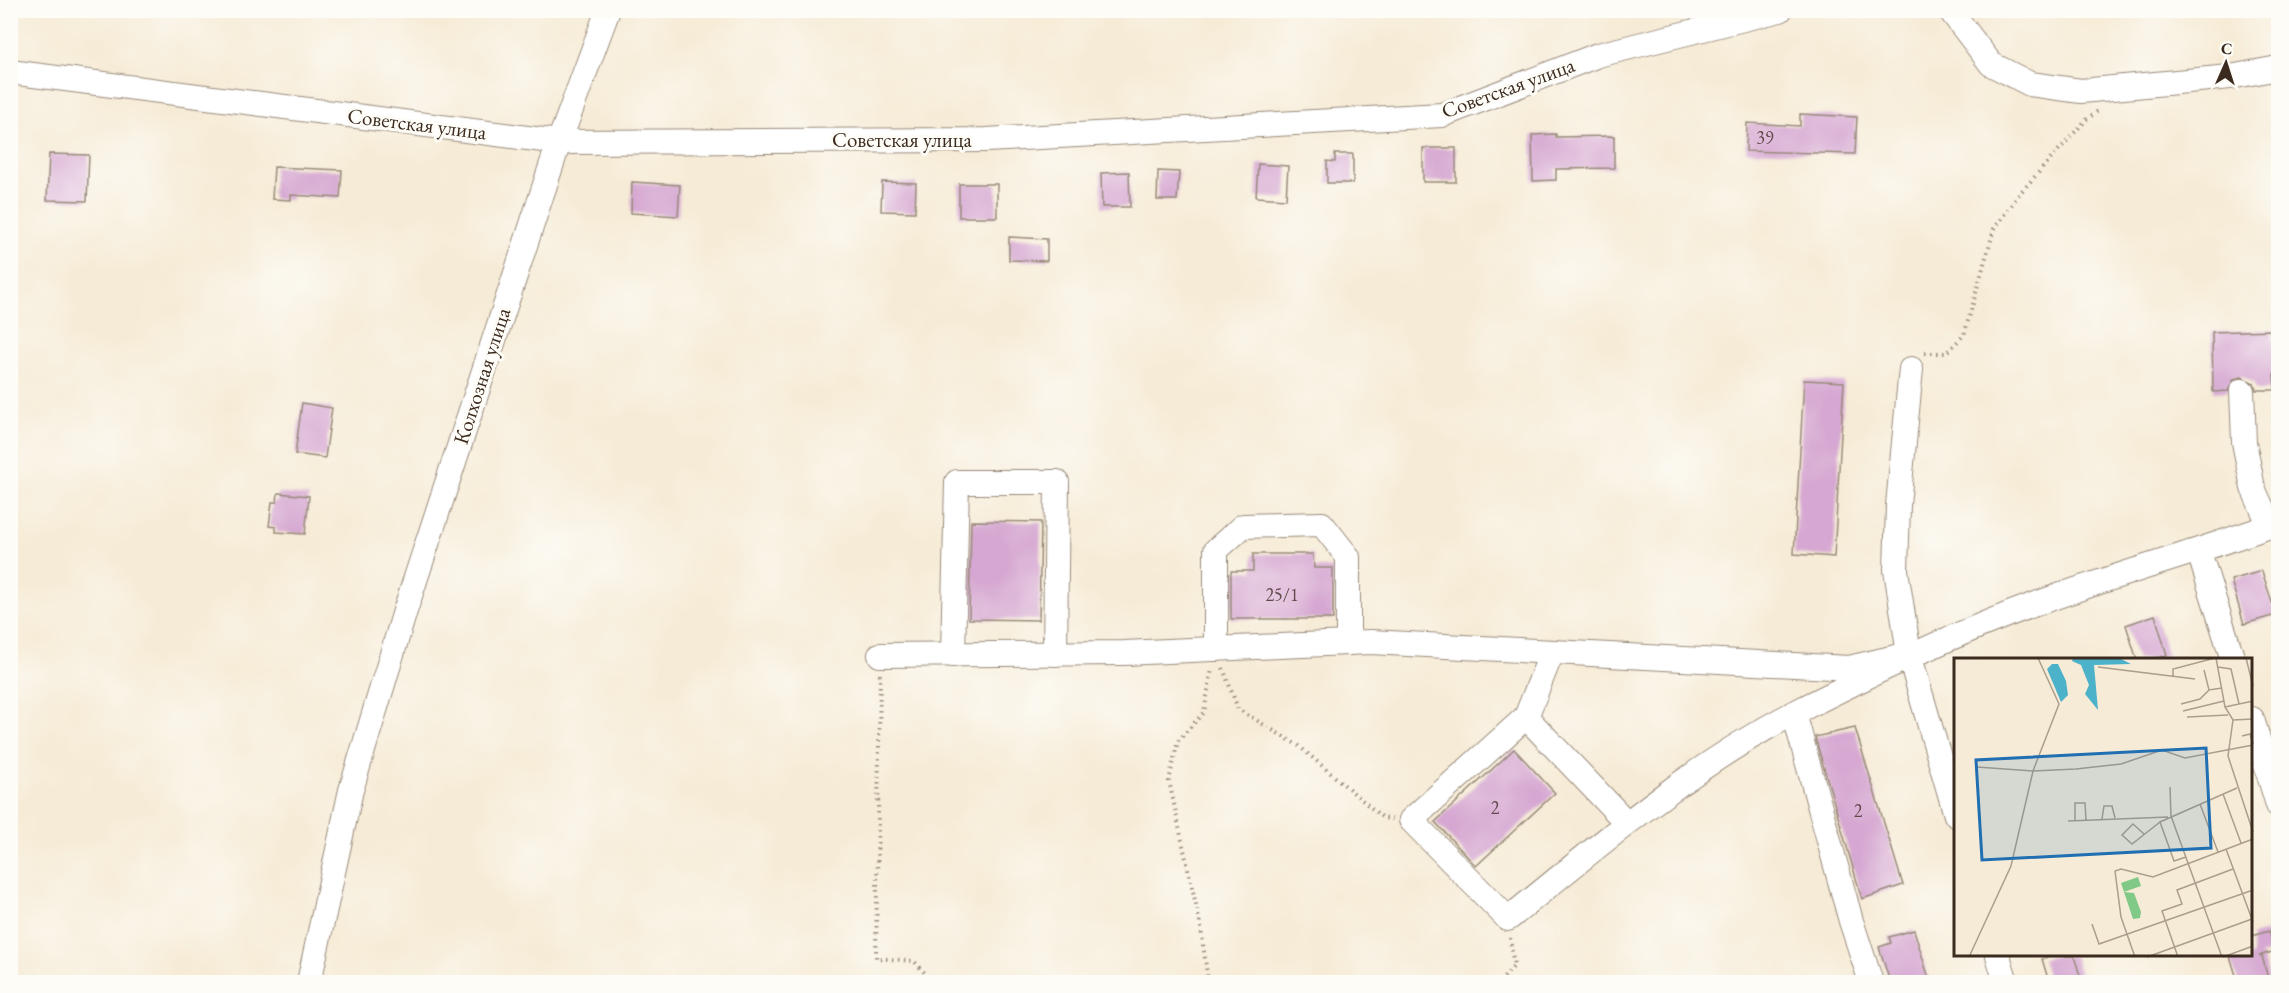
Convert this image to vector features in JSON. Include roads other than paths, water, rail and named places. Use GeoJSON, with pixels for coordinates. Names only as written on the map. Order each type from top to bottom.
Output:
{"type":"FeatureCollection","features":[{"type":"Feature","properties":{"kind":"street","name":"Колхозная улица"},"geometry":{"type":"LineString","coordinates":[[309,982],[351,790],[405,611],[559,142],[608,10]]}},
{"type":"Feature","properties":{"kind":"street","name":"Советская улица"},"geometry":{"type":"LineString","coordinates":[[10,72],[559,142],[986,140],[1442,115],[1598,55],[1780,10]]}},
{"type":"Feature","properties":{"kind":"street"},"geometry":{"type":"LineString","coordinates":[[1950,10],[1991,64],[2030,84],[2081,91],[2230,77],[2278,68]]}},
{"type":"Feature","properties":{"kind":"street"},"geometry":{"type":"LineString","coordinates":[[1911,369],[1898,505],[1896,570],[1910,654],[1954,808]]}},
{"type":"Feature","properties":{"kind":"street"},"geometry":{"type":"LineString","coordinates":[[1552,652],[1526,717],[1411,820],[1508,919],[1626,822],[1748,736],[1910,654],[2045,601],[2199,552],[2274,525],[2251,477],[2244,442],[2242,390]]}},
{"type":"Feature","properties":{"kind":"street"},"geometry":{"type":"LineString","coordinates":[[952,655],[957,482],[1057,482],[1055,654]]}},
{"type":"Feature","properties":{"kind":"street"},"geometry":{"type":"LineString","coordinates":[[1216,649],[1216,550],[1243,526],[1322,524],[1348,557],[1348,643]]}},
{"type":"Feature","properties":{"kind":"street"},"geometry":{"type":"LineString","coordinates":[[2199,552],[2232,658]]}},
{"type":"Feature","properties":{"kind":"street"},"geometry":{"type":"LineString","coordinates":[[880,655],[1055,654],[1348,643],[1849,668],[1910,654]]}},
{"type":"Feature","properties":{"kind":"street"},"geometry":{"type":"LineString","coordinates":[[1794,713],[1851,921],[1871,982]]}},
{"type":"Feature","properties":{"kind":"street"},"geometry":{"type":"LineString","coordinates":[[1526,717],[1626,822]]}},
{"type":"Feature","properties":{"kind":"street"},"geometry":{"type":"LineString","coordinates":[[2253,722],[2278,805]]}},
{"type":"Feature","properties":{"kind":"street"},"geometry":{"type":"LineString","coordinates":[[1998,957],[2006,982]]}}]}
